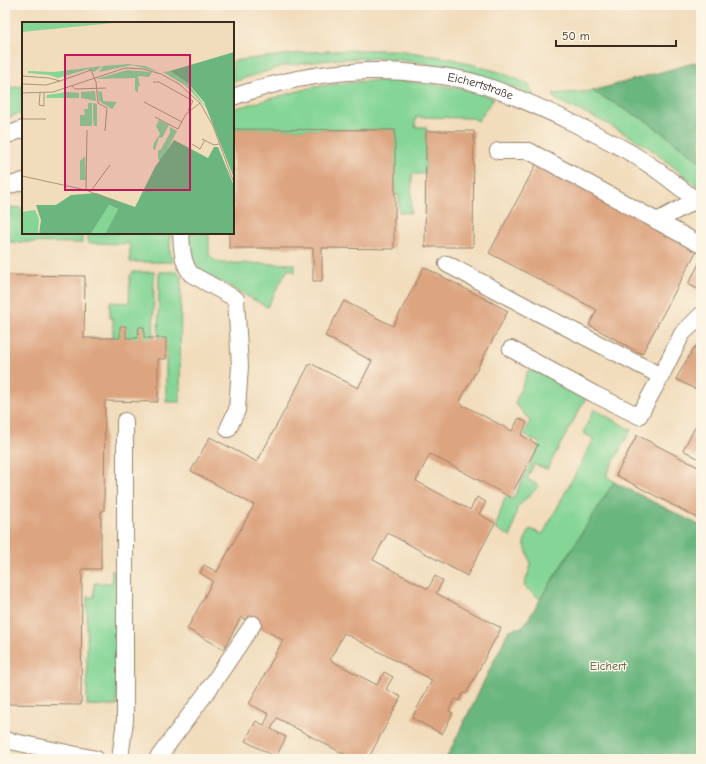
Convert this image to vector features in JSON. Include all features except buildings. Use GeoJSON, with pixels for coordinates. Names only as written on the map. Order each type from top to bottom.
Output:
{"type":"FeatureCollection","features":[{"type":"Feature","properties":{"kind":"street","name":"Eichertstraße"},"geometry":{"type":"LineString","coordinates":[[234,97],[295,79],[342,72],[413,72],[444,76],[475,83],[542,108],[607,140],[648,164],[699,203]]}},
{"type":"Feature","properties":{"kind":"street"},"geometry":{"type":"LineString","coordinates":[[5,136],[22,129]]}},
{"type":"Feature","properties":{"kind":"street"},"geometry":{"type":"LineString","coordinates":[[498,151],[529,151],[701,245]]}},
{"type":"Feature","properties":{"kind":"street"},"geometry":{"type":"LineString","coordinates":[[5,187],[22,181]]}},
{"type":"Feature","properties":{"kind":"street"},"geometry":{"type":"LineString","coordinates":[[657,221],[699,203]]}},
{"type":"Feature","properties":{"kind":"street"},"geometry":{"type":"LineString","coordinates":[[181,234],[183,257],[186,268],[191,274],[236,299],[240,366],[237,410],[228,429]]}},
{"type":"Feature","properties":{"kind":"street"},"geometry":{"type":"LineString","coordinates":[[447,264],[661,376]]}},
{"type":"Feature","properties":{"kind":"street"},"geometry":{"type":"LineString","coordinates":[[511,349],[594,394],[639,416],[682,334],[700,313]]}},
{"type":"Feature","properties":{"kind":"street"},"geometry":{"type":"LineString","coordinates":[[120,759],[125,720],[125,421]]}},
{"type":"Feature","properties":{"kind":"street"},"geometry":{"type":"LineString","coordinates":[[157,759],[209,689],[253,624]]}},
{"type":"Feature","properties":{"kind":"street"},"geometry":{"type":"LineString","coordinates":[[5,740],[96,759]]}},
{"type":"Feature","properties":{"kind":"green space"},"geometry":{"type":"Polygon","coordinates":[[[398,50],[453,59],[502,73],[528,84],[534,95],[474,73],[424,63],[381,58],[337,59],[283,66],[234,82],[234,61],[309,52],[398,50]]]}},
{"type":"Feature","properties":{"kind":"green space"},"geometry":{"type":"Polygon","coordinates":[[[701,61],[701,163],[648,122],[592,91],[701,61]]]}},
{"type":"Feature","properties":{"kind":"green space"},"geometry":{"type":"Polygon","coordinates":[[[387,80],[424,83],[460,88],[494,98],[478,121],[473,118],[416,117],[415,127],[426,127],[426,174],[412,174],[411,213],[399,212],[399,195],[394,195],[395,130],[234,129],[234,109],[313,87],[353,82],[387,80]]]}},
{"type":"Feature","properties":{"kind":"green space"},"geometry":{"type":"Polygon","coordinates":[[[22,86],[22,113],[5,118],[5,89],[22,86]]]}},
{"type":"Feature","properties":{"kind":"green space"},"geometry":{"type":"Polygon","coordinates":[[[592,91],[648,122],[697,159],[701,163],[701,189],[647,146],[606,123],[555,99],[553,94],[592,91]]]}},
{"type":"Feature","properties":{"kind":"green space"},"geometry":{"type":"Polygon","coordinates":[[[12,207],[22,208],[22,234],[82,234],[82,243],[5,242],[5,210],[12,207]]]}},
{"type":"Feature","properties":{"kind":"green space"},"geometry":{"type":"Polygon","coordinates":[[[88,234],[170,234],[170,254],[173,262],[130,262],[130,244],[88,243],[88,234]]]}},
{"type":"Feature","properties":{"kind":"green space"},"geometry":{"type":"Polygon","coordinates":[[[188,234],[209,234],[209,255],[214,260],[221,263],[295,264],[295,272],[288,269],[267,307],[196,268],[191,262],[188,234]]]}},
{"type":"Feature","properties":{"kind":"green space"},"geometry":{"type":"Polygon","coordinates":[[[133,272],[154,272],[153,399],[84,398],[84,338],[113,338],[113,318],[110,318],[110,302],[129,303],[130,276],[133,272]]]}},
{"type":"Feature","properties":{"kind":"green space"},"geometry":{"type":"Polygon","coordinates":[[[159,272],[177,272],[181,277],[180,402],[166,402],[166,359],[158,359],[159,272]]]}},
{"type":"Feature","properties":{"kind":"green space"},"geometry":{"type":"Polygon","coordinates":[[[532,368],[587,396],[547,469],[534,464],[527,479],[539,486],[517,508],[511,536],[495,529],[505,497],[513,499],[540,443],[524,435],[530,421],[515,403],[528,371],[532,368]]]}},
{"type":"Feature","properties":{"kind":"green space"},"geometry":{"type":"Polygon","coordinates":[[[594,409],[631,430],[606,475],[614,482],[540,599],[524,586],[531,565],[524,542],[530,529],[543,534],[594,439],[583,433],[594,409]]]}},
{"type":"Feature","properties":{"kind":"green space","name":"Eichert"},"geometry":{"type":"Polygon","coordinates":[[[614,482],[701,526],[701,759],[446,759],[509,630],[523,627],[614,482]]]}},
{"type":"Feature","properties":{"kind":"green space"},"geometry":{"type":"Polygon","coordinates":[[[112,570],[118,576],[117,706],[87,705],[87,597],[94,597],[94,583],[112,583],[112,570]]]}}]}
